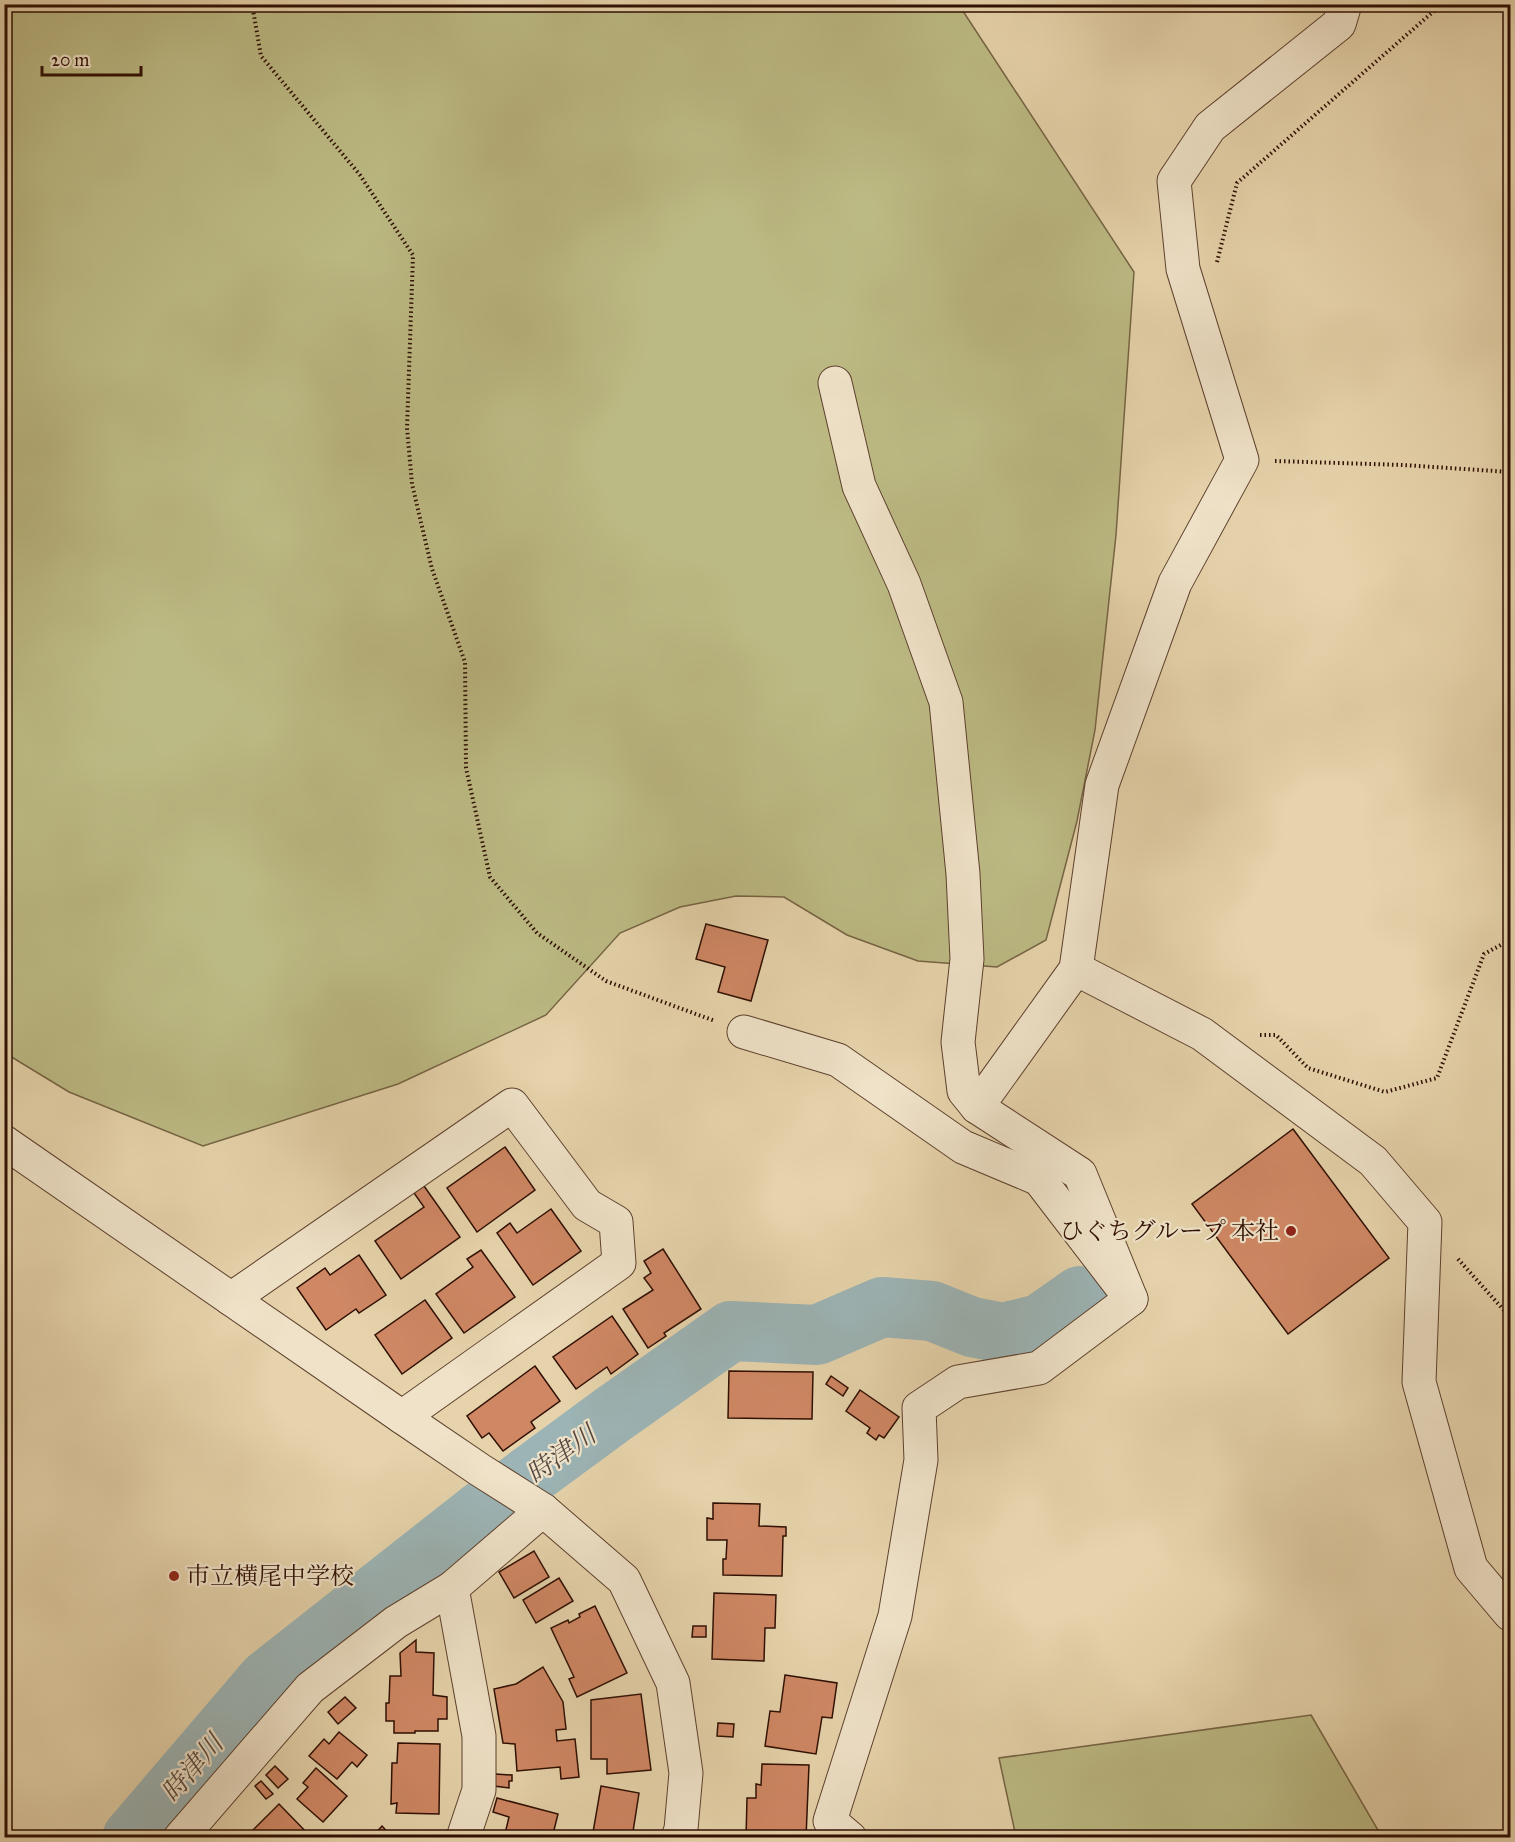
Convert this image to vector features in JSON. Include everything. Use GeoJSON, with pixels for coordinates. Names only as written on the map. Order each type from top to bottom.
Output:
{"type":"FeatureCollection","features":[{"type":"Feature","properties":{"kind":"street"},"geometry":{"type":"LineString","coordinates":[[977,1107],[1076,969],[1101,785],[1174,583],[1242,460],[1183,269],[1174,182],[1210,127],[1339,24],[1345,4]]}},
{"type":"Feature","properties":{"kind":"street"},"geometry":{"type":"LineString","coordinates":[[835,383],[859,486],[904,584],[946,702],[963,874],[966,949],[958,1042],[964,1091],[977,1107],[1080,1174],[1131,1299]]}},
{"type":"Feature","properties":{"kind":"street"},"geometry":{"type":"LineString","coordinates":[[1076,969],[1202,1034],[1373,1161],[1425,1222],[1419,1382],[1471,1568],[1510,1614]]}},
{"type":"Feature","properties":{"kind":"street"},"geometry":{"type":"LineString","coordinates":[[744,1032],[838,1060],[963,1147],[1039,1179],[1131,1299]]}},
{"type":"Feature","properties":{"kind":"street"},"geometry":{"type":"LineString","coordinates":[[231,1299],[512,1104],[587,1206],[616,1222],[619,1263],[402,1417]]}},
{"type":"Feature","properties":{"kind":"street"},"geometry":{"type":"LineString","coordinates":[[4,1142],[402,1417],[542,1509],[624,1580],[673,1683],[686,1773],[681,1829],[678,1838]]}},
{"type":"Feature","properties":{"kind":"street"},"geometry":{"type":"LineString","coordinates":[[850,1838],[830,1821],[895,1616],[921,1460],[919,1408],[958,1382],[1040,1368],[1131,1299]]}},
{"type":"Feature","properties":{"kind":"street"},"geometry":{"type":"LineString","coordinates":[[180,1838],[310,1688],[396,1622],[452,1588],[542,1509]]}},
{"type":"Feature","properties":{"kind":"street"},"geometry":{"type":"LineString","coordinates":[[452,1588],[479,1736],[479,1790],[463,1838]]}},
{"type":"Feature","properties":{"kind":"path"},"geometry":{"type":"LineString","coordinates":[[252,4],[261,56],[360,175],[413,255],[407,428],[412,484],[432,569],[465,662],[466,768],[490,877],[537,933],[606,981],[744,1032]]}},
{"type":"Feature","properties":{"kind":"path"},"geometry":{"type":"LineString","coordinates":[[1215,270],[1237,183],[1442,4]]}},
{"type":"Feature","properties":{"kind":"path"},"geometry":{"type":"LineString","coordinates":[[1242,460],[1403,465],[1510,472]]}},
{"type":"Feature","properties":{"kind":"path"},"geometry":{"type":"LineString","coordinates":[[1255,1035],[1276,1035],[1308,1068],[1385,1092],[1437,1078],[1484,954],[1510,940]]}},
{"type":"Feature","properties":{"kind":"path"},"geometry":{"type":"LineString","coordinates":[[1425,1222],[1510,1317]]}},
{"type":"Feature","properties":{"kind":"shaded area"},"geometry":{"type":"Polygon","coordinates":[[[4,5],[959,5],[1134,272],[1116,535],[1095,730],[1077,821],[1046,940],[997,967],[918,961],[847,935],[784,897],[736,896],[680,907],[620,933],[546,1015],[398,1084],[203,1146],[69,1092],[5,1053],[4,5]]]}},
{"type":"Feature","properties":{"kind":"shaded area"},"geometry":{"type":"Polygon","coordinates":[[[1311,1715],[1382,1837],[1016,1837],[999,1758],[1311,1715]]]}},
{"type":"Feature","properties":{"kind":"building"},"geometry":{"type":"Polygon","coordinates":[[[706,924],[768,940],[751,1001],[718,992],[725,967],[696,959],[706,924]]]}},
{"type":"Feature","properties":{"kind":"building","name":"ひぐちグループ 本社"},"geometry":{"type":"Polygon","coordinates":[[[1293,1129],[1389,1258],[1288,1334],[1192,1204],[1293,1129]]]}},
{"type":"Feature","properties":{"kind":"building"},"geometry":{"type":"Polygon","coordinates":[[[505,1147],[535,1190],[477,1232],[447,1188],[505,1147]]]}},
{"type":"Feature","properties":{"kind":"building"},"geometry":{"type":"Polygon","coordinates":[[[424,1186],[460,1237],[401,1279],[375,1241],[424,1207],[414,1193],[424,1186]]]}},
{"type":"Feature","properties":{"kind":"building"},"geometry":{"type":"Polygon","coordinates":[[[551,1209],[581,1251],[533,1285],[497,1233],[510,1223],[517,1233],[551,1209]]]}},
{"type":"Feature","properties":{"kind":"building"},"geometry":{"type":"Polygon","coordinates":[[[663,1249],[701,1309],[664,1333],[666,1336],[648,1348],[623,1309],[653,1290],[644,1278],[651,1273],[644,1261],[663,1249]]]}},
{"type":"Feature","properties":{"kind":"building"},"geometry":{"type":"Polygon","coordinates":[[[481,1250],[515,1297],[464,1333],[436,1294],[473,1267],[467,1259],[481,1250]]]}},
{"type":"Feature","properties":{"kind":"building"},"geometry":{"type":"Polygon","coordinates":[[[359,1255],[386,1295],[359,1313],[356,1309],[326,1330],[297,1288],[325,1268],[330,1275],[359,1255]]]}},
{"type":"Feature","properties":{"kind":"building"},"geometry":{"type":"Polygon","coordinates":[[[425,1300],[452,1338],[402,1374],[375,1335],[425,1300]]]}},
{"type":"Feature","properties":{"kind":"building"},"geometry":{"type":"Polygon","coordinates":[[[612,1316],[638,1354],[611,1374],[607,1367],[576,1389],[553,1357],[612,1316]]]}},
{"type":"Feature","properties":{"kind":"building"},"geometry":{"type":"Polygon","coordinates":[[[535,1366],[560,1401],[531,1422],[535,1428],[503,1451],[489,1433],[482,1438],[467,1416],[535,1366]]]}},
{"type":"Feature","properties":{"kind":"building"},"geometry":{"type":"Polygon","coordinates":[[[729,1371],[813,1372],[812,1419],[728,1418],[729,1371]]]}},
{"type":"Feature","properties":{"kind":"building"},"geometry":{"type":"Polygon","coordinates":[[[831,1376],[848,1388],[843,1396],[826,1384],[831,1376]]]}},
{"type":"Feature","properties":{"kind":"building"},"geometry":{"type":"Polygon","coordinates":[[[860,1390],[899,1417],[884,1438],[879,1435],[876,1440],[867,1433],[870,1428],[846,1411],[860,1390]]]}},
{"type":"Feature","properties":{"kind":"building"},"geometry":{"type":"Polygon","coordinates":[[[713,1503],[760,1504],[759,1526],[786,1527],[786,1536],[783,1536],[782,1576],[723,1575],[723,1559],[726,1559],[727,1540],[707,1540],[707,1518],[713,1519],[713,1503]]]}},
{"type":"Feature","properties":{"kind":"building"},"geometry":{"type":"Polygon","coordinates":[[[534,1551],[549,1577],[514,1598],[499,1572],[534,1551]]]}},
{"type":"Feature","properties":{"kind":"building"},"geometry":{"type":"Polygon","coordinates":[[[559,1578],[573,1601],[536,1623],[523,1600],[559,1578]]]}},
{"type":"Feature","properties":{"kind":"building"},"geometry":{"type":"Polygon","coordinates":[[[714,1593],[776,1595],[775,1628],[765,1628],[764,1661],[712,1659],[714,1593]]]}},
{"type":"Feature","properties":{"kind":"building"},"geometry":{"type":"Polygon","coordinates":[[[595,1606],[627,1673],[577,1697],[569,1679],[574,1677],[551,1628],[568,1620],[569,1623],[580,1617],[579,1614],[595,1606]]]}},
{"type":"Feature","properties":{"kind":"building"},"geometry":{"type":"Polygon","coordinates":[[[693,1626],[706,1626],[706,1637],[692,1637],[693,1626]]]}},
{"type":"Feature","properties":{"kind":"building"},"geometry":{"type":"Polygon","coordinates":[[[416,1640],[416,1652],[434,1653],[433,1695],[447,1697],[447,1719],[438,1719],[438,1731],[394,1733],[394,1721],[386,1721],[390,1676],[401,1676],[400,1653],[416,1640]]]}},
{"type":"Feature","properties":{"kind":"building"},"geometry":{"type":"Polygon","coordinates":[[[543,1667],[563,1702],[566,1729],[556,1730],[557,1741],[575,1739],[579,1777],[561,1779],[560,1767],[517,1771],[515,1744],[503,1743],[494,1689],[516,1684],[543,1667]]]}},
{"type":"Feature","properties":{"kind":"building"},"geometry":{"type":"Polygon","coordinates":[[[785,1675],[837,1683],[832,1718],[822,1717],[816,1754],[765,1746],[770,1711],[780,1712],[785,1675]]]}},
{"type":"Feature","properties":{"kind":"building"},"geometry":{"type":"Polygon","coordinates":[[[641,1694],[651,1770],[607,1774],[607,1759],[591,1759],[591,1700],[641,1694]]]}},
{"type":"Feature","properties":{"kind":"building"},"geometry":{"type":"Polygon","coordinates":[[[345,1697],[356,1708],[338,1724],[328,1712],[345,1697]]]}},
{"type":"Feature","properties":{"kind":"building"},"geometry":{"type":"Polygon","coordinates":[[[718,1723],[734,1724],[733,1737],[717,1736],[718,1723]]]}},
{"type":"Feature","properties":{"kind":"building"},"geometry":{"type":"Polygon","coordinates":[[[339,1732],[367,1755],[357,1767],[352,1762],[337,1779],[309,1756],[324,1739],[329,1744],[339,1732]]]}},
{"type":"Feature","properties":{"kind":"building"},"geometry":{"type":"Polygon","coordinates":[[[398,1743],[440,1744],[439,1814],[396,1813],[397,1803],[391,1804],[392,1763],[397,1763],[398,1743]]]}},
{"type":"Feature","properties":{"kind":"building"},"geometry":{"type":"Polygon","coordinates":[[[762,1764],[809,1765],[806,1838],[746,1838],[747,1798],[756,1798],[756,1784],[761,1785],[762,1764]]]}},
{"type":"Feature","properties":{"kind":"building"},"geometry":{"type":"Polygon","coordinates":[[[275,1766],[288,1779],[278,1788],[266,1775],[275,1766]]]}},
{"type":"Feature","properties":{"kind":"building"},"geometry":{"type":"Polygon","coordinates":[[[316,1768],[347,1796],[323,1822],[297,1799],[308,1787],[303,1783],[316,1768]]]}},
{"type":"Feature","properties":{"kind":"building"},"geometry":{"type":"Polygon","coordinates":[[[495,1774],[512,1775],[509,1788],[494,1786],[495,1774]]]}},
{"type":"Feature","properties":{"kind":"building"},"geometry":{"type":"Polygon","coordinates":[[[261,1781],[273,1794],[266,1799],[255,1786],[261,1781]]]}},
{"type":"Feature","properties":{"kind":"building"},"geometry":{"type":"Polygon","coordinates":[[[601,1786],[639,1793],[632,1838],[592,1838],[601,1786]]]}},
{"type":"Feature","properties":{"kind":"building"},"geometry":{"type":"Polygon","coordinates":[[[497,1798],[558,1814],[552,1838],[504,1838],[509,1817],[493,1812],[497,1798]]]}},
{"type":"Feature","properties":{"kind":"building"},"geometry":{"type":"Polygon","coordinates":[[[279,1804],[312,1838],[245,1838],[279,1804]]]}},
{"type":"Feature","properties":{"kind":"building"},"geometry":{"type":"Polygon","coordinates":[[[382,1826],[393,1838],[371,1838],[382,1826]]]}},
{"type":"Feature","properties":{"kind":"waterway","name":"時津川"},"geometry":{"type":"LineString","coordinates":[[132,1838],[267,1680],[479,1513],[731,1331],[817,1335],[882,1307],[932,1311],[972,1327],[1003,1333],[1040,1324],[1080,1296]]}},
{"type":"Feature","properties":{"kind":"place","name":"ひぐちグループ 本社"},"geometry":{"type":"Point","coordinates":[1291,1231]}},
{"type":"Feature","properties":{"kind":"place","name":"市立横尾中学校"},"geometry":{"type":"Point","coordinates":[174,1576]}}]}
